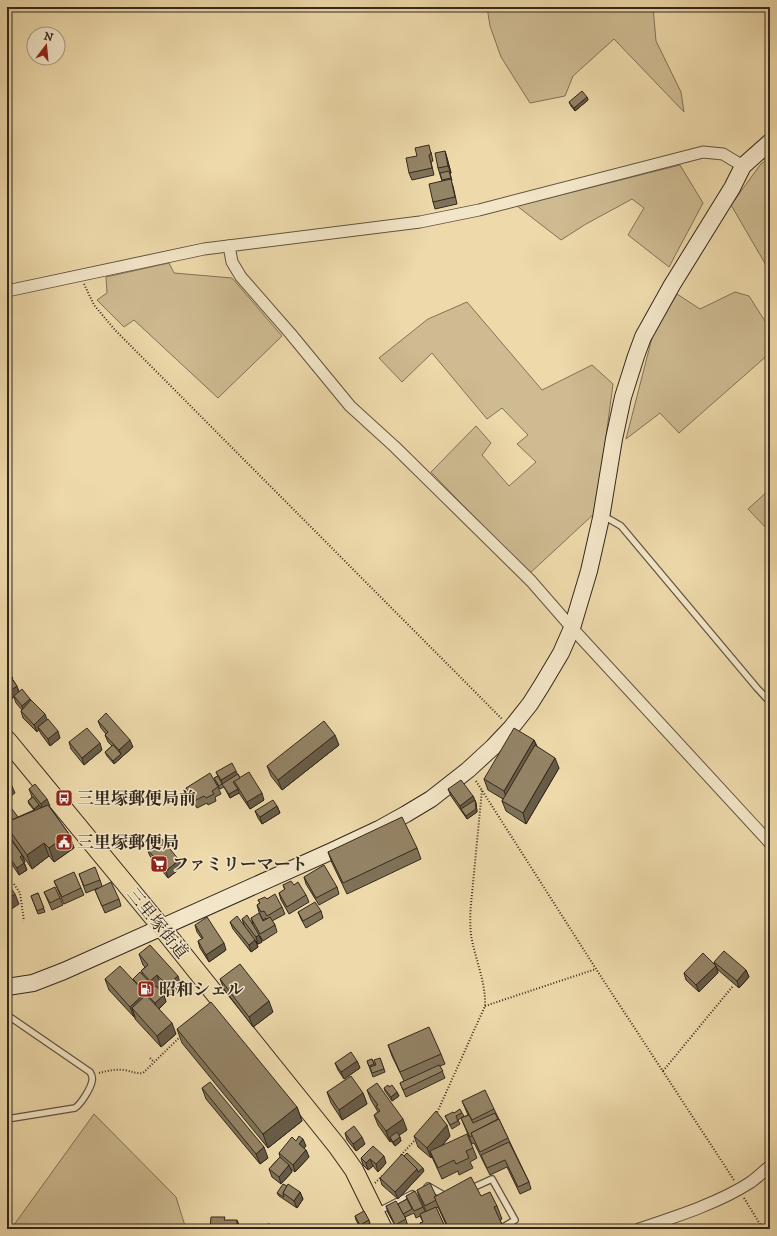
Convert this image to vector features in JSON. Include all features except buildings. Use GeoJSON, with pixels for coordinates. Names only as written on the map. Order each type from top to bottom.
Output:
{"type":"FeatureCollection","features":[{"type":"Feature","properties":{"kind":"main road","name":"三里塚街道"},"geometry":{"type":"LineString","coordinates":[[7,740],[162,928],[337,1146],[354,1170],[383,1229]]}},
{"type":"Feature","properties":{"kind":"street"},"geometry":{"type":"LineString","coordinates":[[7,987],[33,983],[46,978],[162,928],[379,829],[431,799],[468,770],[511,728],[530,704],[542,685],[561,653],[572,628],[589,571],[601,518],[614,439],[624,397],[643,337],[672,285],[732,188],[743,166],[770,142]]}},
{"type":"Feature","properties":{"kind":"street"},"geometry":{"type":"LineString","coordinates":[[7,291],[204,249],[420,222],[479,210],[703,152],[723,154],[743,166]]}},
{"type":"Feature","properties":{"kind":"street"},"geometry":{"type":"LineString","coordinates":[[228,246],[232,262],[240,277],[290,333],[350,406],[395,447],[531,581],[572,628],[770,843]]}},
{"type":"Feature","properties":{"kind":"street"},"geometry":{"type":"LineString","coordinates":[[639,1229],[677,1216],[721,1198],[751,1182],[770,1166]]}},
{"type":"Feature","properties":{"kind":"lane"},"geometry":{"type":"LineString","coordinates":[[601,518],[609,518],[621,526],[770,702]]}},
{"type":"Feature","properties":{"kind":"lane"},"geometry":{"type":"LineString","coordinates":[[7,1015],[90,1072],[92,1075],[92,1084],[79,1105],[75,1108],[7,1119]]}},
{"type":"Feature","properties":{"kind":"lane"},"geometry":{"type":"LineString","coordinates":[[464,1192],[492,1179],[516,1220],[505,1226],[507,1229]]}},
{"type":"Feature","properties":{"kind":"lane"},"geometry":{"type":"LineString","coordinates":[[422,1190],[428,1186],[450,1198],[457,1195]]}},
{"type":"Feature","properties":{"kind":"lane"},"geometry":{"type":"LineString","coordinates":[[375,1213],[415,1193]]}},
{"type":"Feature","properties":{"kind":"path"},"geometry":{"type":"LineString","coordinates":[[83,276],[84,284],[94,305],[115,330],[511,728]]}},
{"type":"Feature","properties":{"kind":"path"},"geometry":{"type":"LineString","coordinates":[[468,770],[482,789],[596,969],[739,1189],[763,1229]]}},
{"type":"Feature","properties":{"kind":"path"},"geometry":{"type":"LineString","coordinates":[[434,1121],[485,1006],[485,995],[471,934],[470,920],[482,789]]}},
{"type":"Feature","properties":{"kind":"path"},"geometry":{"type":"LineString","coordinates":[[14,884],[20,893],[24,921]]}},
{"type":"Feature","properties":{"kind":"path"},"geometry":{"type":"LineString","coordinates":[[485,1006],[596,969]]}},
{"type":"Feature","properties":{"kind":"path"},"geometry":{"type":"LineString","coordinates":[[663,1071],[733,986]]}},
{"type":"Feature","properties":{"kind":"path"},"geometry":{"type":"LineString","coordinates":[[92,1075],[110,1070],[143,1073],[182,1035]]}},
{"type":"Feature","properties":{"kind":"path"},"geometry":{"type":"LineString","coordinates":[[150,1058],[154,1062]]}},
{"type":"Feature","properties":{"kind":"path"},"geometry":{"type":"LineString","coordinates":[[397,1160],[418,1137]]}},
{"type":"Feature","properties":{"kind":"path"},"geometry":{"type":"LineString","coordinates":[[366,1193],[386,1171]]}},
{"type":"Feature","properties":{"kind":"shaded area"},"geometry":{"type":"Polygon","coordinates":[[[487,7],[653,7],[656,41],[681,92],[684,112],[614,39],[573,76],[565,96],[530,103],[501,57],[490,26],[487,7]]]}},
{"type":"Feature","properties":{"kind":"shaded area"},"geometry":{"type":"Polygon","coordinates":[[[770,157],[770,272],[731,205],[760,165],[770,157]]]}},
{"type":"Feature","properties":{"kind":"shaded area"},"geometry":{"type":"Polygon","coordinates":[[[680,165],[703,203],[669,267],[628,235],[644,208],[632,199],[586,224],[561,240],[517,206],[680,165]]]}},
{"type":"Feature","properties":{"kind":"shaded area"},"geometry":{"type":"Polygon","coordinates":[[[169,263],[174,273],[232,278],[282,336],[218,398],[134,320],[124,327],[97,300],[107,293],[106,277],[169,263]]]}},
{"type":"Feature","properties":{"kind":"shaded area"},"geometry":{"type":"Polygon","coordinates":[[[735,292],[749,296],[770,329],[770,353],[679,433],[660,413],[626,439],[653,334],[677,294],[700,309],[735,292]]]}},
{"type":"Feature","properties":{"kind":"shaded area"},"geometry":{"type":"Polygon","coordinates":[[[467,302],[542,390],[592,365],[613,384],[596,512],[529,574],[431,472],[476,426],[491,443],[482,455],[509,486],[536,462],[517,444],[528,435],[502,408],[487,419],[432,353],[402,382],[379,358],[428,319],[467,302]]]}},
{"type":"Feature","properties":{"kind":"shaded area"},"geometry":{"type":"Polygon","coordinates":[[[770,489],[770,532],[748,509],[770,489]]]}},
{"type":"Feature","properties":{"kind":"shaded area"},"geometry":{"type":"Polygon","coordinates":[[[94,1114],[176,1197],[186,1229],[11,1229],[94,1114]]]}},
{"type":"Feature","properties":{"kind":"place","name":"三里塚郵便局前"},"geometry":{"type":"Point","coordinates":[64,798]}},
{"type":"Feature","properties":{"kind":"place","name":"三里塚郵便局"},"geometry":{"type":"Point","coordinates":[64,842]}},
{"type":"Feature","properties":{"kind":"place","name":"ファミリーマート"},"geometry":{"type":"Point","coordinates":[159,864]}},
{"type":"Feature","properties":{"kind":"place","name":"昭和シェル"},"geometry":{"type":"Point","coordinates":[146,989]}}]}
